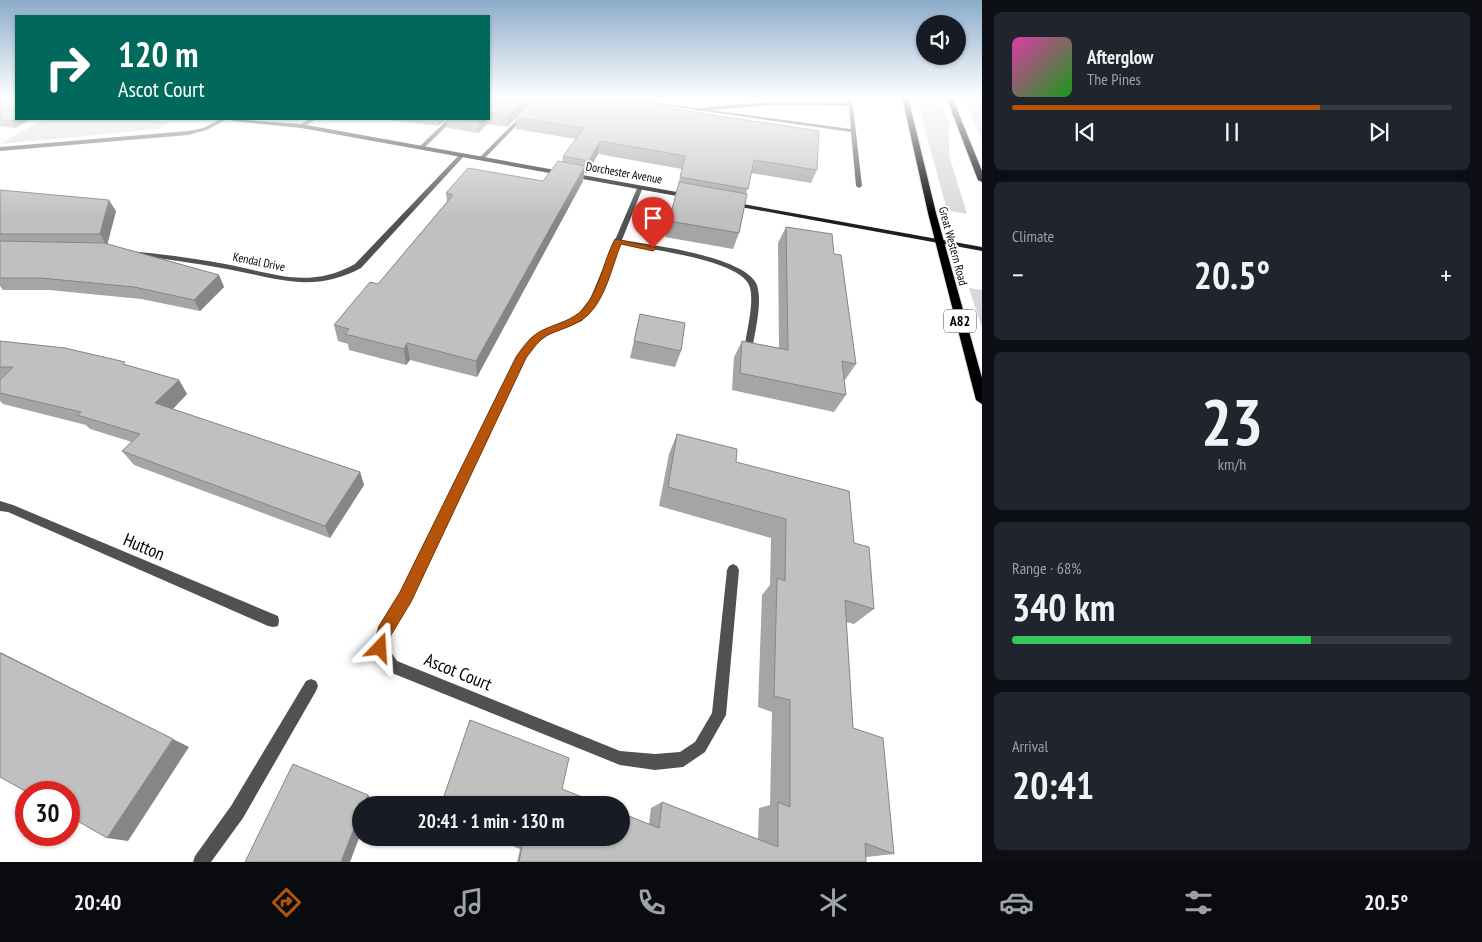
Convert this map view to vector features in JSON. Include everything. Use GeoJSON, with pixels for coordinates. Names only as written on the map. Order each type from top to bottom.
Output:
{"type":"FeatureCollection","features":[{"type":"Feature","properties":{"kind":"main road","name":"Great Western Road"},"geometry":{"type":"LineString","coordinates":[[915,137],[939,241],[982,400]]}},
{"type":"Feature","properties":{"kind":"main road"},"geometry":{"type":"LineString","coordinates":[[965,137],[982,180]]}},
{"type":"Feature","properties":{"kind":"street"},"geometry":{"type":"LineString","coordinates":[[0,149],[138,137]]}},
{"type":"Feature","properties":{"kind":"street","name":"Dorchester Avenue"},"geometry":{"type":"LineString","coordinates":[[362,137],[697,198]]}},
{"type":"Feature","properties":{"kind":"street"},"geometry":{"type":"LineString","coordinates":[[421,148],[432,137]]}},
{"type":"Feature","properties":{"kind":"street"},"geometry":{"type":"LineString","coordinates":[[482,158],[502,137]]}},
{"type":"Feature","properties":{"kind":"street"},"geometry":{"type":"LineString","coordinates":[[853,137],[859,186]]}},
{"type":"Feature","properties":{"kind":"street","name":"Kendal Drive"},"geometry":{"type":"LineString","coordinates":[[124,252],[194,260],[299,281],[332,279],[348,273],[358,266],[462,155]]}},
{"type":"Feature","properties":{"kind":"street","name":"Ascot Court"},"geometry":{"type":"LineString","coordinates":[[640,187],[594,300],[586,312],[566,326],[546,332],[534,341],[521,357],[406,597],[384,632],[380,648],[384,658],[392,666],[620,758],[655,762],[683,759],[700,747],[719,715],[733,570]]}},
{"type":"Feature","properties":{"kind":"street"},"geometry":{"type":"LineString","coordinates":[[725,203],[982,249]]}},
{"type":"Feature","properties":{"kind":"street"},"geometry":{"type":"LineString","coordinates":[[618,241],[723,263],[741,270],[753,284],[754,295],[749,344]]}},
{"type":"Feature","properties":{"kind":"street","name":"Hutton"},"geometry":{"type":"LineString","coordinates":[[0,506],[9,508],[273,621]]}},
{"type":"Feature","properties":{"kind":"street"},"geometry":{"type":"LineString","coordinates":[[201,862],[237,812],[311,686]]}},
{"type":"Feature","properties":{"kind":"shaded area"},"geometry":{"type":"Polygon","coordinates":[[[12,137],[72,137],[0,144],[12,137]]]}},
{"type":"Feature","properties":{"kind":"shaded area"},"geometry":{"type":"Polygon","coordinates":[[[927,137],[949,137],[949,155],[967,214],[947,210],[927,137]]]}},
{"type":"Feature","properties":{"kind":"shaded area"},"geometry":{"type":"Polygon","coordinates":[[[969,288],[982,290],[982,328],[969,288]]]}},
{"type":"Feature","properties":{"kind":"building"},"geometry":{"type":"Polygon","coordinates":[[[577,137],[819,137],[817,170],[754,160],[748,189],[680,177],[685,156],[600,141],[589,161],[563,156],[577,137]]]}},
{"type":"Feature","properties":{"kind":"building"},"geometry":{"type":"Polygon","coordinates":[[[558,161],[585,166],[476,361],[407,343],[404,349],[345,334],[349,329],[334,325],[370,282],[378,284],[453,195],[446,193],[468,168],[543,181],[558,161]]]}},
{"type":"Feature","properties":{"kind":"building"},"geometry":{"type":"Polygon","coordinates":[[[679,182],[747,194],[739,233],[669,221],[679,182]]]}},
{"type":"Feature","properties":{"kind":"building"},"geometry":{"type":"Polygon","coordinates":[[[0,190],[109,200],[100,234],[0,234],[0,190]]]}},
{"type":"Feature","properties":{"kind":"building"},"geometry":{"type":"Polygon","coordinates":[[[786,227],[832,234],[834,254],[841,255],[856,364],[842,361],[846,395],[740,373],[742,341],[788,350],[786,227]]]}},
{"type":"Feature","properties":{"kind":"building"},"geometry":{"type":"Polygon","coordinates":[[[0,241],[104,243],[219,275],[194,300],[134,287],[41,278],[0,278],[0,241]]]}},
{"type":"Feature","properties":{"kind":"building"},"geometry":{"type":"Polygon","coordinates":[[[640,314],[685,323],[681,351],[634,341],[640,314]]]}},
{"type":"Feature","properties":{"kind":"building"},"geometry":{"type":"Polygon","coordinates":[[[0,341],[65,348],[125,362],[123,364],[179,380],[155,403],[360,472],[325,526],[122,451],[140,434],[77,415],[81,412],[0,393],[0,380],[13,367],[0,367],[0,341]]]}},
{"type":"Feature","properties":{"kind":"building"},"geometry":{"type":"Polygon","coordinates":[[[677,434],[737,449],[736,462],[849,491],[854,543],[869,547],[874,609],[845,600],[853,728],[883,738],[894,854],[865,843],[866,862],[519,862],[522,846],[630,846],[630,817],[659,828],[662,802],[778,847],[778,802],[790,807],[790,700],[774,696],[777,578],[785,581],[786,519],[668,487],[677,434]]]}},
{"type":"Feature","properties":{"kind":"building"},"geometry":{"type":"Polygon","coordinates":[[[0,653],[173,739],[107,838],[80,822],[80,781],[15,781],[15,785],[0,777],[0,653]]]}},
{"type":"Feature","properties":{"kind":"building"},"geometry":{"type":"Polygon","coordinates":[[[470,720],[569,758],[562,789],[580,796],[444,796],[470,720]]]}},
{"type":"Feature","properties":{"kind":"building"},"geometry":{"type":"Polygon","coordinates":[[[293,764],[368,795],[352,796],[352,833],[341,862],[245,862],[293,764]]]}},
{"type":"Feature","properties":{"kind":"route"},"geometry":{"type":"LineString","coordinates":[[380,648],[384,632],[406,597],[457,487],[521,357],[534,341],[546,332],[566,326],[579,319],[586,312],[594,300],[618,241],[653,248]]}}]}
